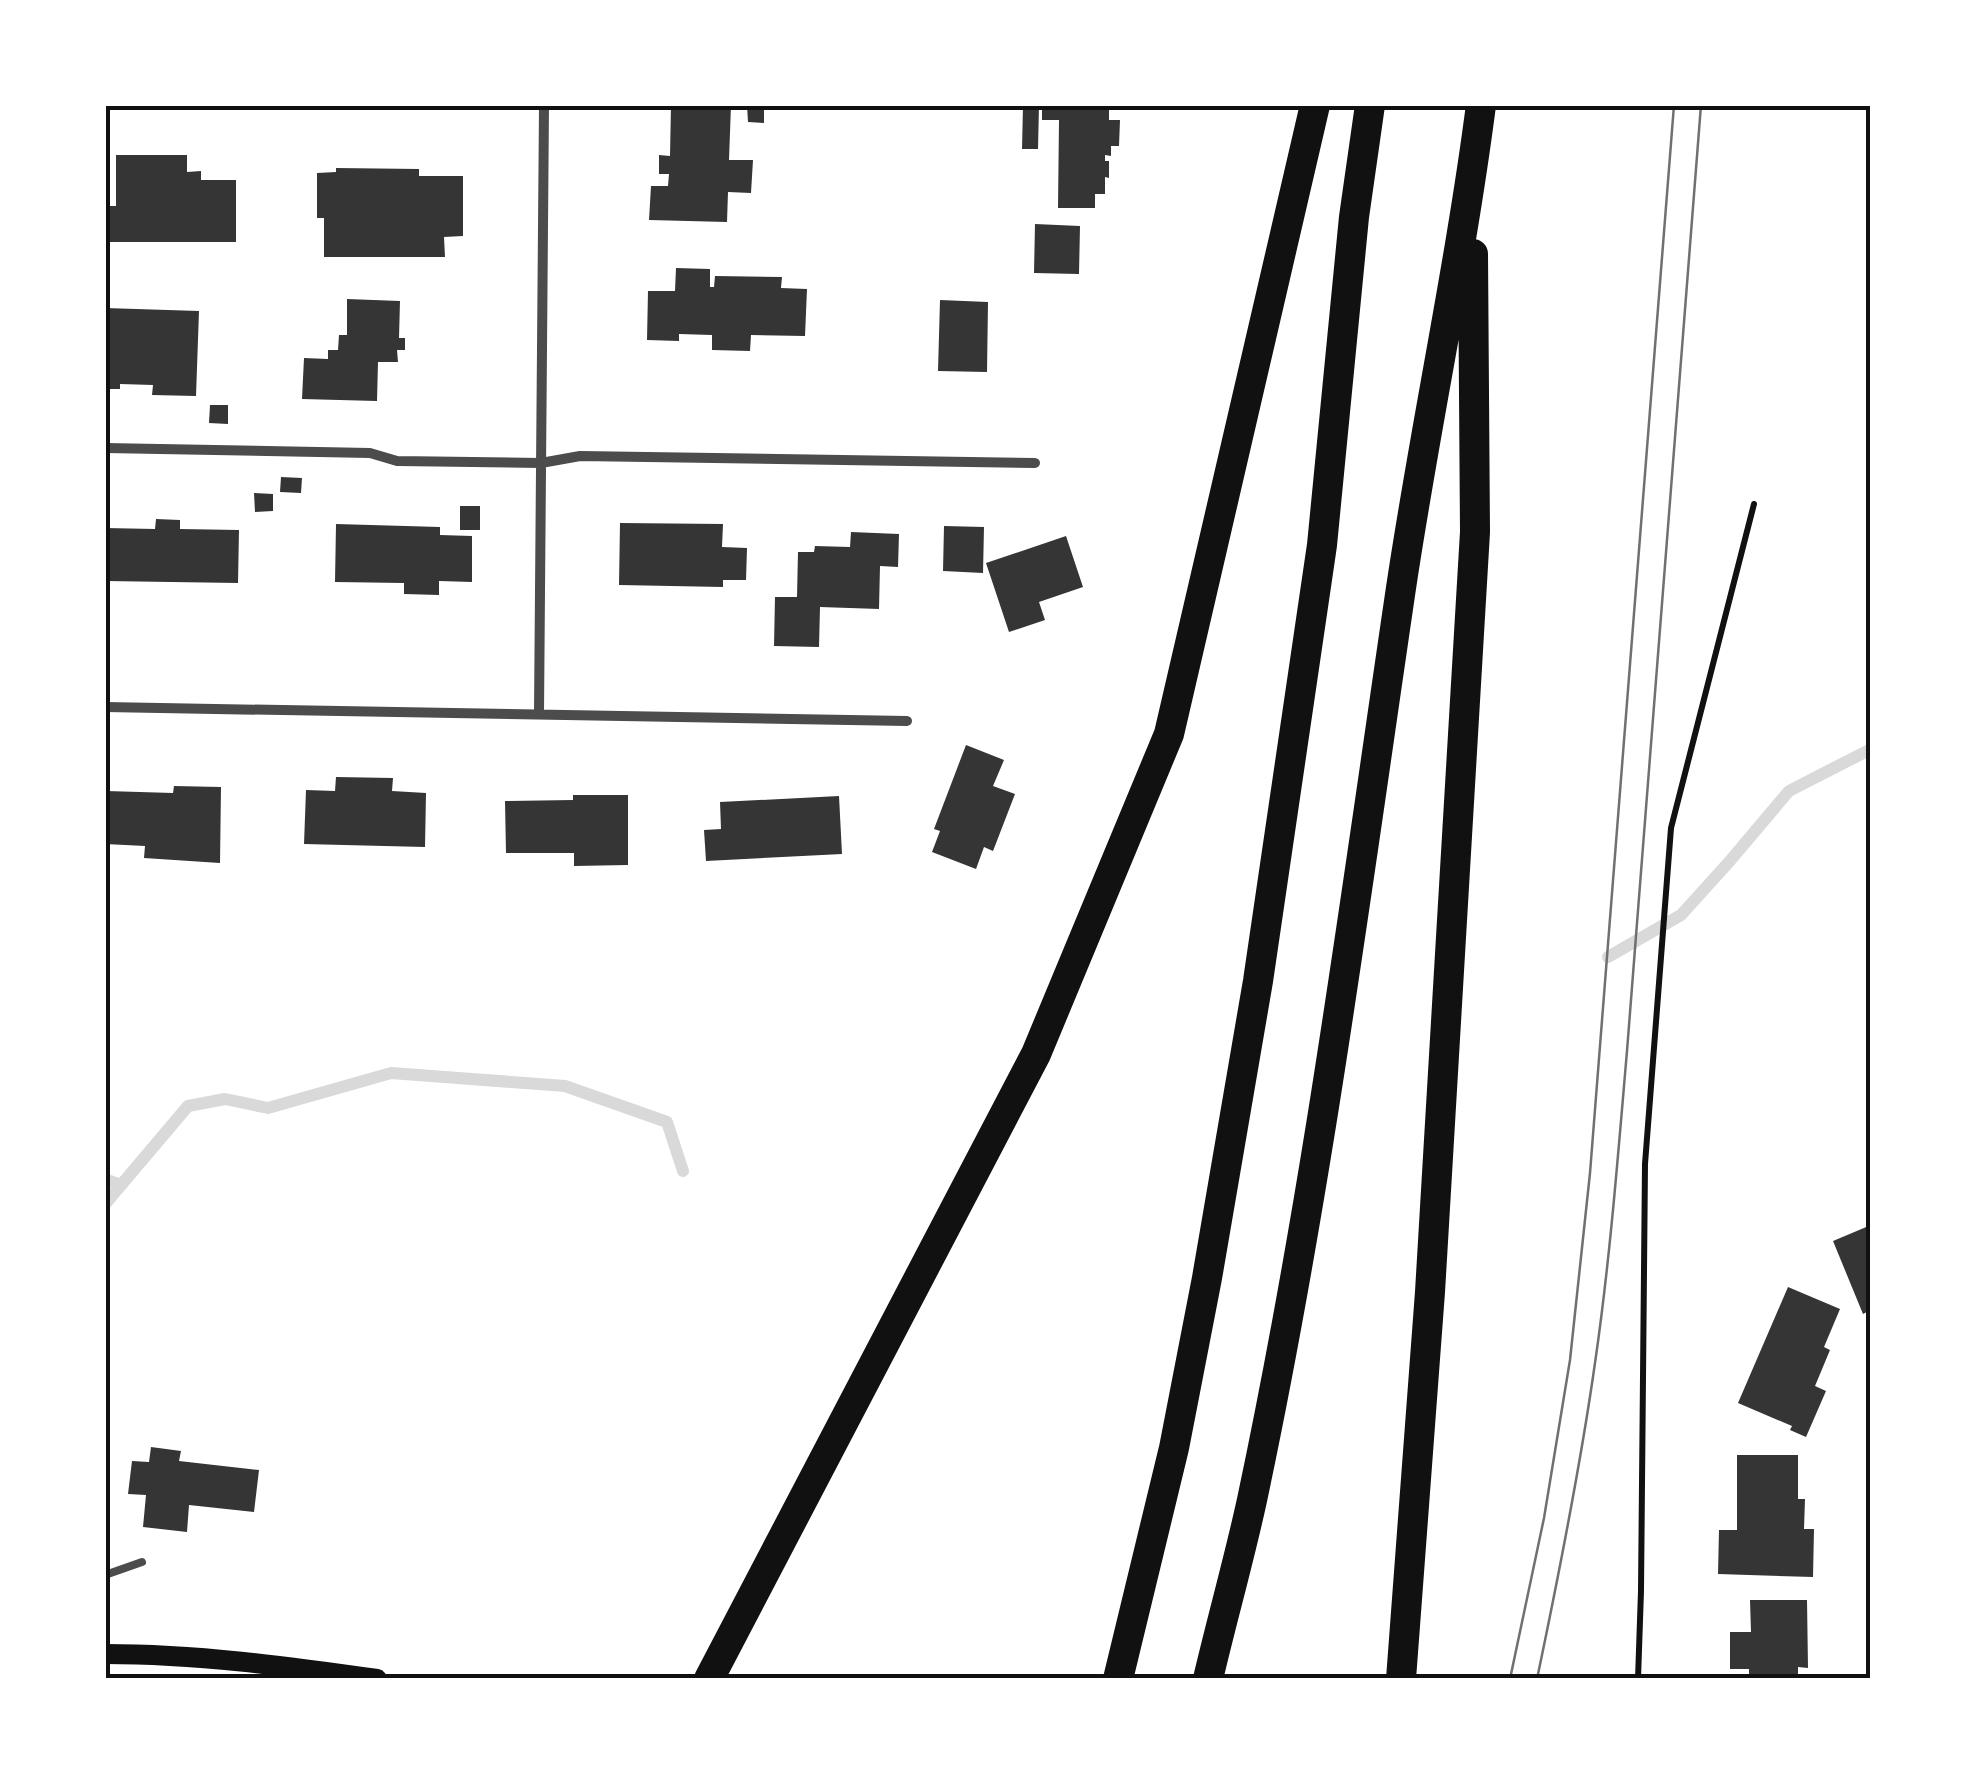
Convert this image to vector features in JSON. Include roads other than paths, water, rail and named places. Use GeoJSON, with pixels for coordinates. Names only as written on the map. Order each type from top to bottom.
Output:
{"type":"FeatureCollection","features":[{"type":"Feature","properties":{"kind":"highway"},"geometry":{"type":"LineString","coordinates":[[709,1679],[1036,1054],[1168,734],[1316,105]]}},
{"type":"Feature","properties":{"kind":"highway"},"geometry":{"type":"LineString","coordinates":[[1118,1679],[1174,1448],[1258,981],[1322,545],[1354,217],[1370,105]]}},
{"type":"Feature","properties":{"kind":"highway"},"geometry":{"type":"LineString","coordinates":[[1208,1679],[1251,1501],[1295,1275],[1480,105]]}},
{"type":"Feature","properties":{"kind":"highway"},"geometry":{"type":"LineString","coordinates":[[1401,1679],[1430,1292],[1475,532],[1472,174]]}},
{"type":"Feature","properties":{"kind":"main road"},"geometry":{"type":"LineString","coordinates":[[105,1654],[226,1660],[376,1679]]}},
{"type":"Feature","properties":{"kind":"street"},"geometry":{"type":"LineString","coordinates":[[539,713],[544,105]]}},
{"type":"Feature","properties":{"kind":"street"},"geometry":{"type":"LineString","coordinates":[[105,448],[370,453],[397,461],[541,463],[580,456],[1035,463]]}},
{"type":"Feature","properties":{"kind":"street"},"geometry":{"type":"LineString","coordinates":[[105,707],[906,722]]}},
{"type":"Feature","properties":{"kind":"lane"},"geometry":{"type":"LineString","coordinates":[[105,1576],[142,1562]]}},
{"type":"Feature","properties":{"kind":"waterway"},"geometry":{"type":"LineString","coordinates":[[1608,957],[1681,915],[1789,791],[1871,749]]}},
{"type":"Feature","properties":{"kind":"waterway"},"geometry":{"type":"LineString","coordinates":[[105,1204],[188,1106],[225,1099],[268,1108],[391,1073],[565,1086],[667,1122],[683,1171]]}},
{"type":"Feature","properties":{"kind":"waterway"},"geometry":{"type":"LineString","coordinates":[[105,1179],[121,1185]]}},
{"type":"Feature","properties":{"kind":"tram line"},"geometry":{"type":"LineString","coordinates":[[1510,1679],[1544,1518],[1570,1360],[1590,1173],[1674,105]]}},
{"type":"Feature","properties":{"kind":"tram line"},"geometry":{"type":"LineString","coordinates":[[1537,1679],[1583,1442],[1609,1246],[1701,105]]}}]}
